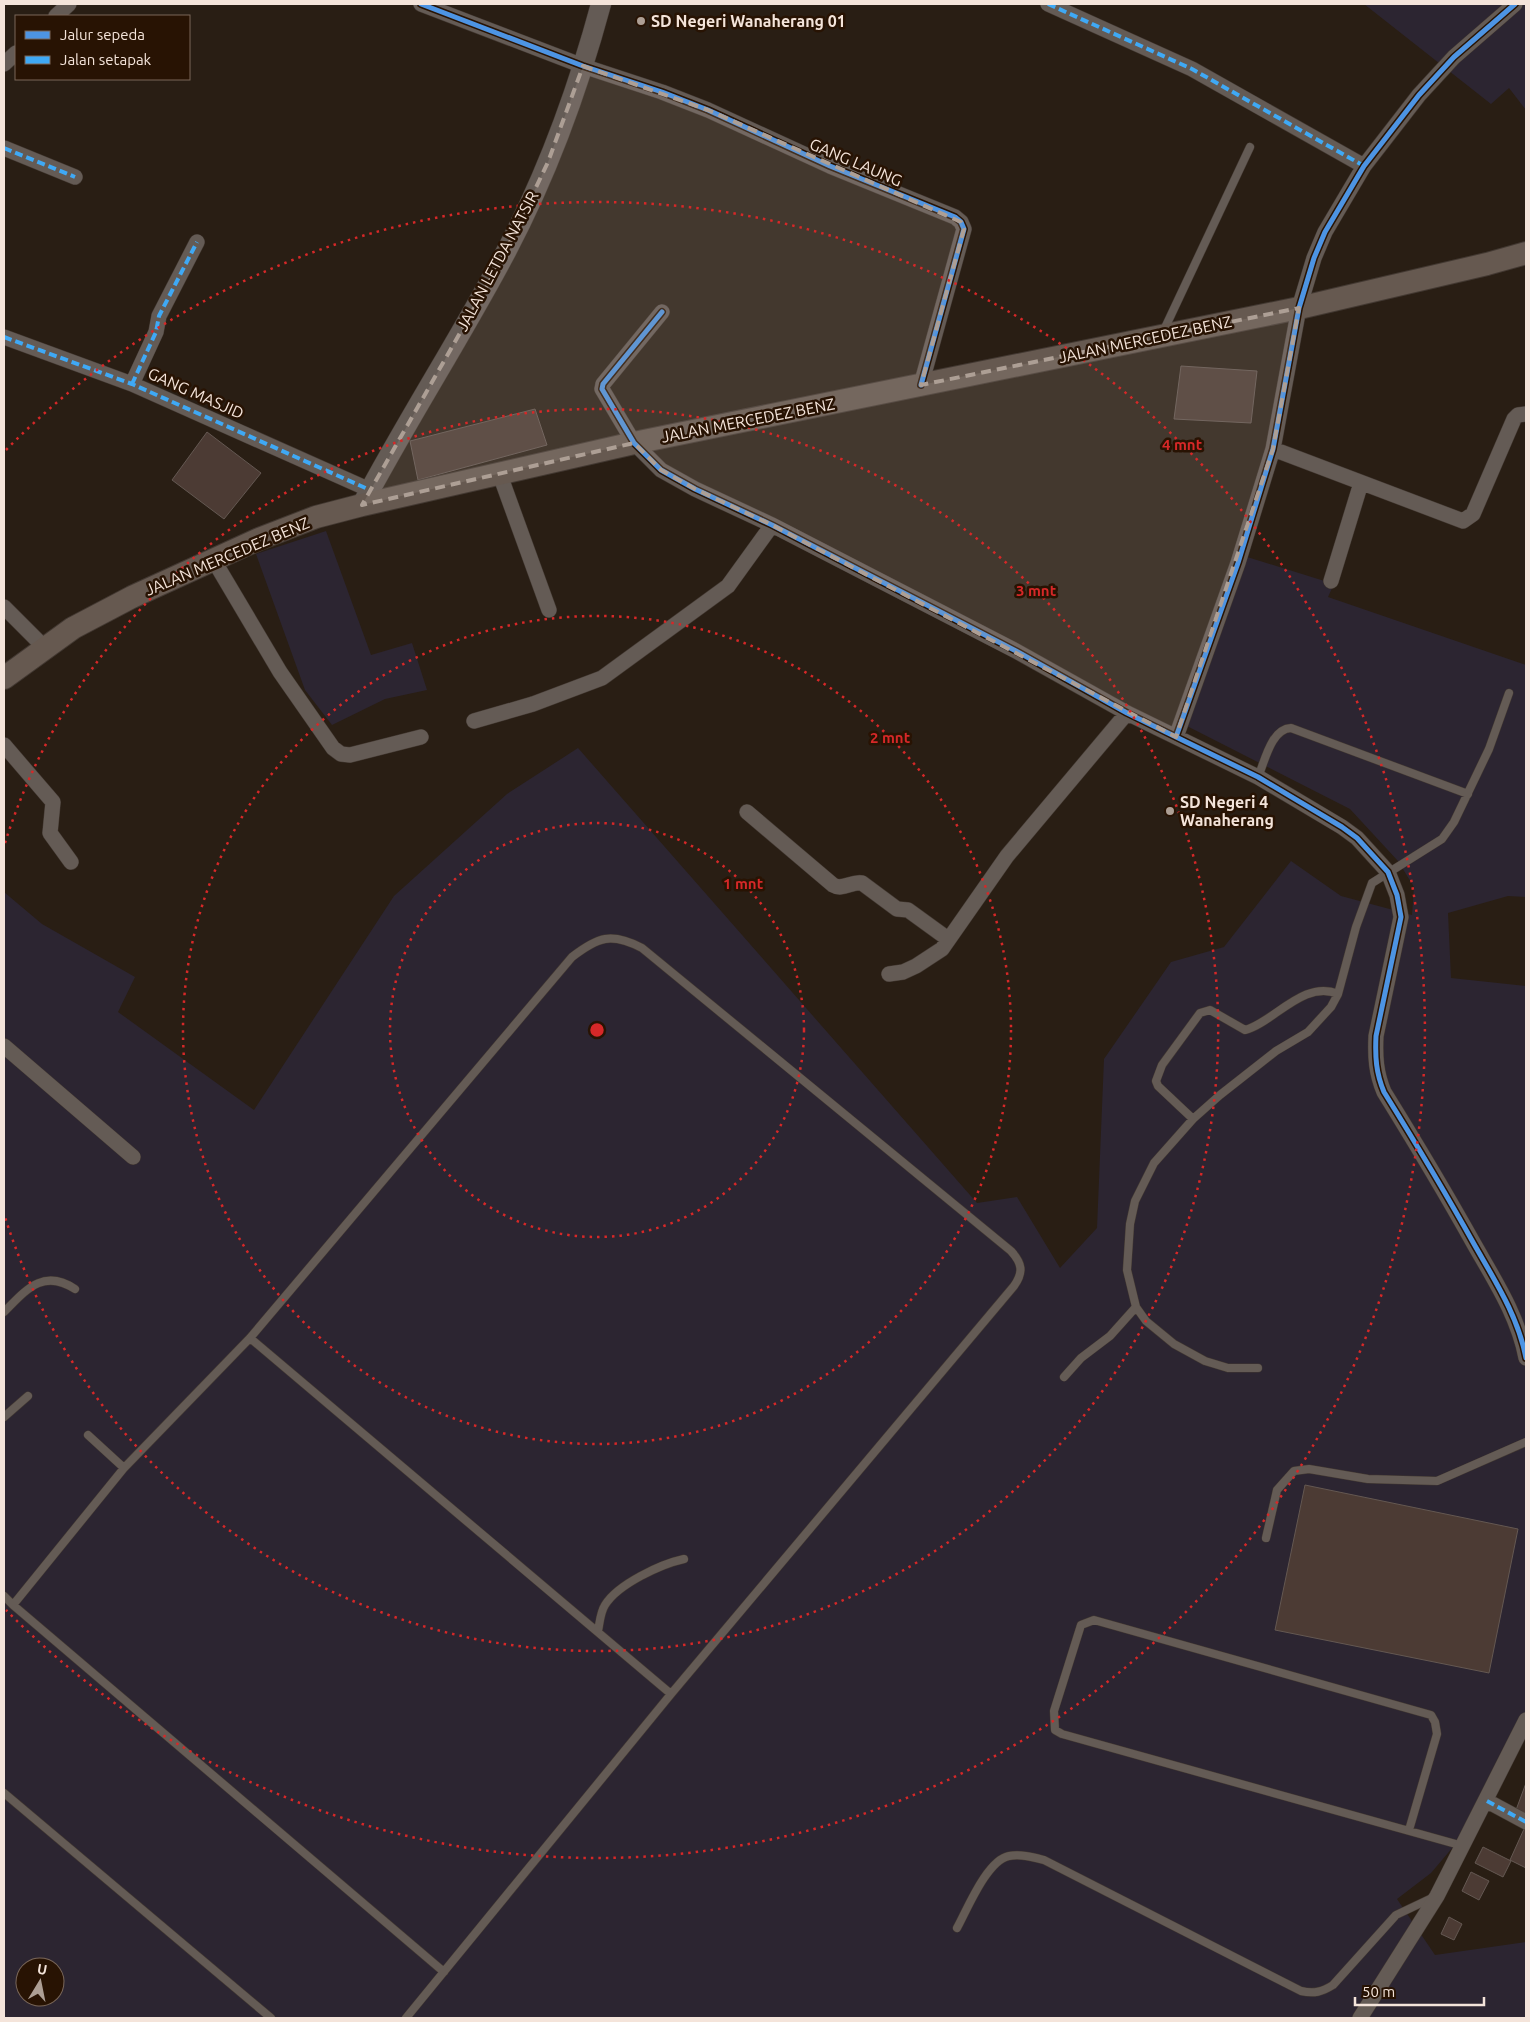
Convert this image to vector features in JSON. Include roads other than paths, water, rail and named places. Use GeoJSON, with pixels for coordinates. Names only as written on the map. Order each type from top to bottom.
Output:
{"type":"FeatureCollection","features":[{"type":"Feature","properties":{"kind":"main road","name":"JALAN MERCEDEZ BENZ"},"geometry":{"type":"LineString","coordinates":[[4,678],[45,648],[90,619],[213,559],[366,497],[500,475],[634,443],[1300,308],[1526,253]]}},
{"type":"Feature","properties":{"kind":"street"},"geometry":{"type":"LineString","coordinates":[[57,15],[69,4]]}},
{"type":"Feature","properties":{"kind":"street","name":"GANG LAUNG"},"geometry":{"type":"LineString","coordinates":[[421,4],[583,66],[662,92],[708,110],[830,166],[954,217],[961,222],[964,229],[921,385]]}},
{"type":"Feature","properties":{"kind":"street","name":"JALAN LETDA NATSIR"},"geometry":{"type":"LineString","coordinates":[[366,497],[505,253],[548,162],[583,66],[601,4]]}},
{"type":"Feature","properties":{"kind":"street"},"geometry":{"type":"LineString","coordinates":[[1048,4],[1192,69],[1364,166]]}},
{"type":"Feature","properties":{"kind":"street"},"geometry":{"type":"LineString","coordinates":[[1176,737],[1238,563],[1273,449],[1300,308],[1314,258],[1325,232],[1364,166],[1407,110],[1454,57],[1515,4]]}},
{"type":"Feature","properties":{"kind":"street"},"geometry":{"type":"LineString","coordinates":[[4,64],[15,54]]}},
{"type":"Feature","properties":{"kind":"street"},"geometry":{"type":"LineString","coordinates":[[4,148],[74,177]]}},
{"type":"Feature","properties":{"kind":"street"},"geometry":{"type":"LineString","coordinates":[[132,384],[153,339],[159,316],[197,242]]}},
{"type":"Feature","properties":{"kind":"street"},"geometry":{"type":"LineString","coordinates":[[662,312],[603,386],[604,394],[620,416],[634,443],[661,470],[1016,651],[1127,713],[1258,777],[1342,827],[1364,845],[1388,872],[1397,895],[1401,917],[1376,1036],[1375,1054],[1379,1081],[1432,1168],[1524,1333],[1526,1358]]}},
{"type":"Feature","properties":{"kind":"street","name":"GANG MASJID"},"geometry":{"type":"LineString","coordinates":[[4,338],[132,384],[366,497]]}},
{"type":"Feature","properties":{"kind":"street"},"geometry":{"type":"LineString","coordinates":[[1273,449],[1457,520],[1467,520],[1473,514],[1514,419],[1518,415],[1526,414]]}},
{"type":"Feature","properties":{"kind":"street"},"geometry":{"type":"LineString","coordinates":[[500,475],[549,610]]}},
{"type":"Feature","properties":{"kind":"street"},"geometry":{"type":"LineString","coordinates":[[1331,581],[1361,483]]}},
{"type":"Feature","properties":{"kind":"street"},"geometry":{"type":"LineString","coordinates":[[474,721],[549,699],[602,678],[728,586],[772,525]]}},
{"type":"Feature","properties":{"kind":"street"},"geometry":{"type":"LineString","coordinates":[[213,559],[280,672],[333,748],[341,754],[350,755],[421,737]]}},
{"type":"Feature","properties":{"kind":"street"},"geometry":{"type":"LineString","coordinates":[[4,607],[45,648]]}},
{"type":"Feature","properties":{"kind":"street"},"geometry":{"type":"LineString","coordinates":[[889,974],[903,972],[936,955],[1007,856],[1127,713]]}},
{"type":"Feature","properties":{"kind":"street"},"geometry":{"type":"LineString","coordinates":[[4,745],[53,802],[50,833],[71,862]]}},
{"type":"Feature","properties":{"kind":"street"},"geometry":{"type":"LineString","coordinates":[[747,812],[833,885],[843,888],[857,882],[862,883],[897,909],[908,910],[948,939]]}},
{"type":"Feature","properties":{"kind":"street"},"geometry":{"type":"LineString","coordinates":[[4,1046],[132,1156]]}},
{"type":"Feature","properties":{"kind":"street"},"geometry":{"type":"LineString","coordinates":[[1360,2018],[1437,1896],[1487,1801],[1526,1720]]}},
{"type":"Feature","properties":{"kind":"street"},"geometry":{"type":"LineString","coordinates":[[1487,1801],[1526,1822]]}},
{"type":"Feature","properties":{"kind":"lane"},"geometry":{"type":"LineString","coordinates":[[1161,336],[1250,147]]}},
{"type":"Feature","properties":{"kind":"lane"},"geometry":{"type":"LineString","coordinates":[[1258,1368],[1228,1368],[1205,1361],[1160,1334],[1146,1321],[1136,1307],[1127,1270],[1130,1224],[1135,1201],[1154,1163],[1193,1119],[1276,1051],[1308,1032],[1324,1016],[1338,994],[1356,927],[1372,883],[1442,839],[1454,822],[1489,749],[1509,693]]}},
{"type":"Feature","properties":{"kind":"lane"},"geometry":{"type":"LineString","coordinates":[[1258,777],[1276,735],[1283,728],[1291,728],[1468,794]]}},
{"type":"Feature","properties":{"kind":"lane"},"geometry":{"type":"LineString","coordinates":[[13,1605],[124,1468],[250,1338],[572,958],[597,940],[624,939],[642,948],[1011,1251],[1020,1261],[1021,1270],[1020,1278],[1014,1286],[671,1694],[406,2018]]}},
{"type":"Feature","properties":{"kind":"lane"},"geometry":{"type":"LineString","coordinates":[[1193,1119],[1158,1086],[1156,1081],[1162,1065],[1200,1013],[1210,1010],[1244,1030],[1312,993],[1328,990],[1338,994]]}},
{"type":"Feature","properties":{"kind":"lane"},"geometry":{"type":"LineString","coordinates":[[4,1312],[26,1290],[38,1282],[50,1280],[63,1281],[75,1289]]}},
{"type":"Feature","properties":{"kind":"lane"},"geometry":{"type":"LineString","coordinates":[[1064,1377],[1081,1358],[1110,1336],[1136,1307]]}},
{"type":"Feature","properties":{"kind":"lane"},"geometry":{"type":"LineString","coordinates":[[250,1338],[671,1694]]}},
{"type":"Feature","properties":{"kind":"lane"},"geometry":{"type":"LineString","coordinates":[[4,1417],[28,1396]]}},
{"type":"Feature","properties":{"kind":"lane"},"geometry":{"type":"LineString","coordinates":[[88,1435],[124,1468]]}},
{"type":"Feature","properties":{"kind":"lane"},"geometry":{"type":"LineString","coordinates":[[1266,1538],[1277,1490],[1294,1470],[1309,1469],[1368,1479],[1437,1481],[1526,1442]]}},
{"type":"Feature","properties":{"kind":"lane"},"geometry":{"type":"LineString","coordinates":[[598,1631],[602,1611],[606,1603],[614,1596],[653,1569],[684,1559]]}},
{"type":"Feature","properties":{"kind":"lane"},"geometry":{"type":"LineString","coordinates":[[4,1596],[444,1972]]}},
{"type":"Feature","properties":{"kind":"lane"},"geometry":{"type":"LineString","coordinates":[[1408,1830],[1437,1734],[1435,1722],[1431,1715],[1094,1620],[1081,1625],[1054,1711],[1055,1730],[1463,1846]]}},
{"type":"Feature","properties":{"kind":"lane"},"geometry":{"type":"LineString","coordinates":[[4,1793],[271,2018]]}},
{"type":"Feature","properties":{"kind":"lane"},"geometry":{"type":"LineString","coordinates":[[957,1928],[993,1865],[1007,1856],[1023,1855],[1044,1860],[1301,1991],[1311,1993],[1321,1992],[1333,1985],[1396,1915],[1437,1896]]}},
{"type":"Feature","properties":{"kind":"place","name":"SD Negeri Wanaherang 01"},"geometry":{"type":"Point","coordinates":[641,21]}},
{"type":"Feature","properties":{"kind":"place","name":"SD Negeri 4 Wanaherang"},"geometry":{"type":"Point","coordinates":[1170,811]}}]}
